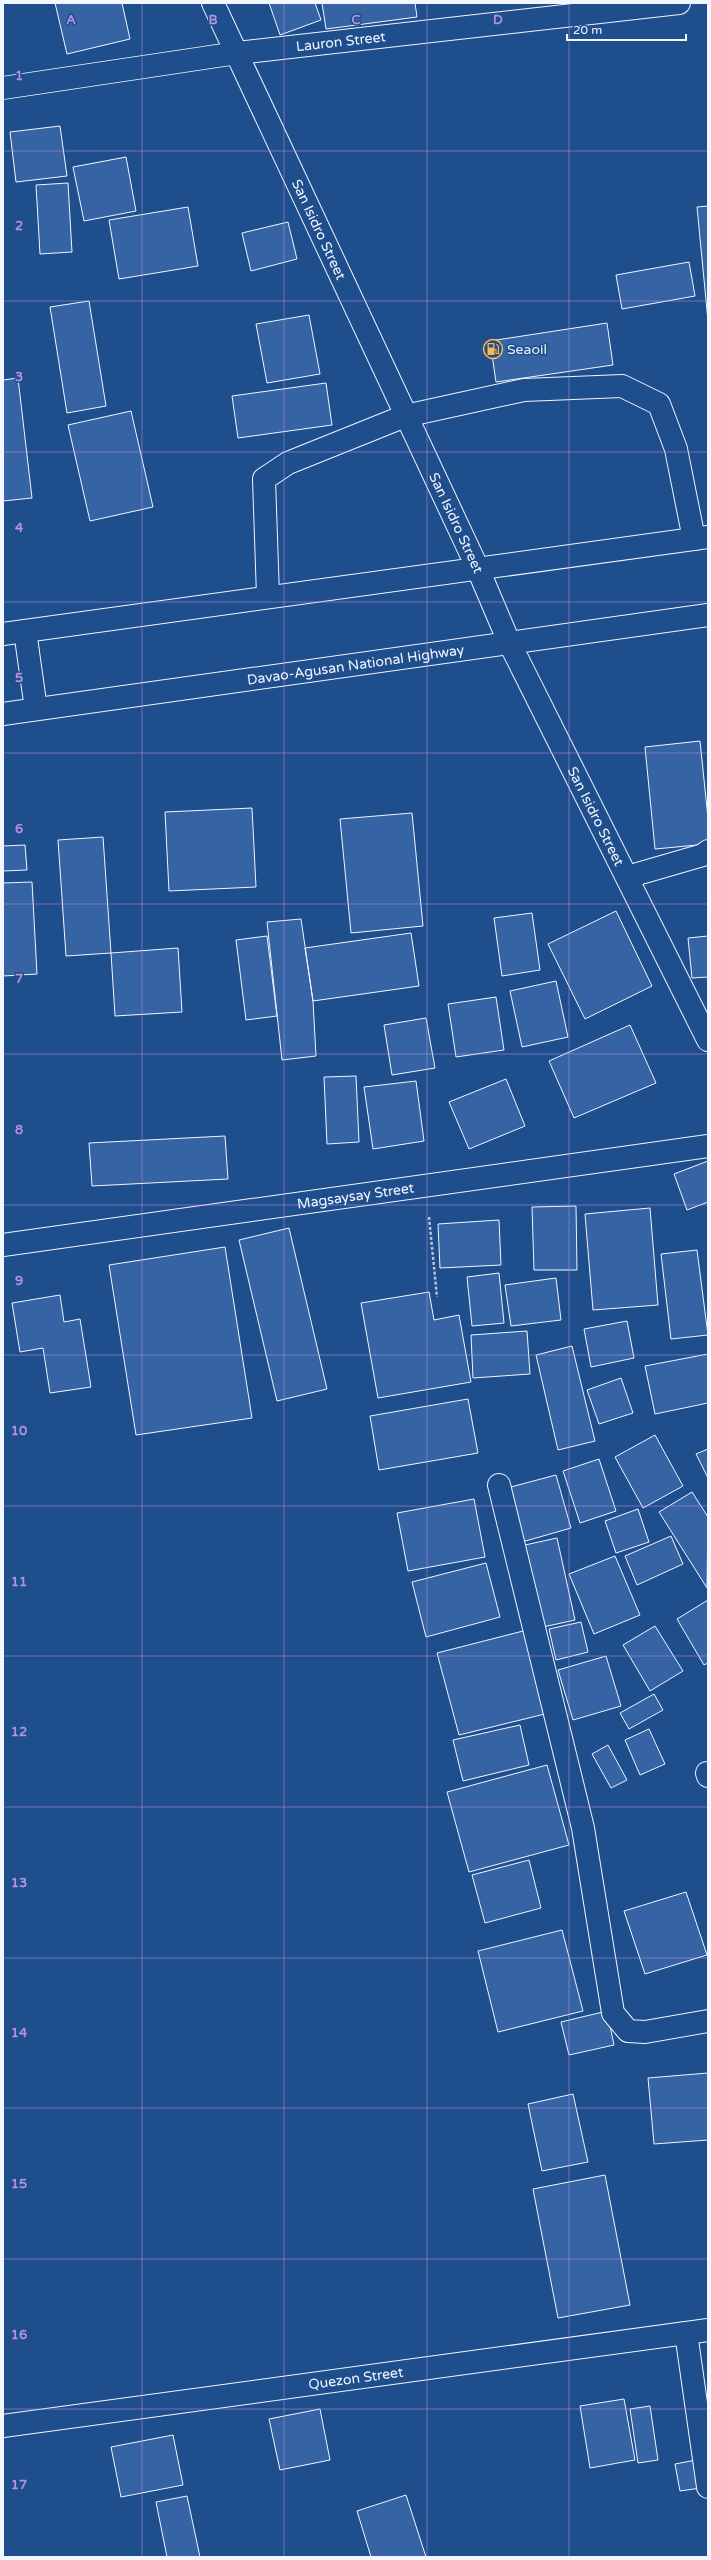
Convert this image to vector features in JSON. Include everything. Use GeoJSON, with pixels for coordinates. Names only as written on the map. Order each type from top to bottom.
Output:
{"type":"FeatureCollection","features":[{"type":"Feature","properties":{"kind":"main road","name":"San Isidro Street"},"geometry":{"type":"LineString","coordinates":[[213,3],[405,416],[478,569],[510,642],[708,1040]]}},
{"type":"Feature","properties":{"kind":"main road","name":"Lauron Street"},"geometry":{"type":"LineString","coordinates":[[3,88],[237,53],[679,3]]}},
{"type":"Feature","properties":{"kind":"main road"},"geometry":{"type":"LineString","coordinates":[[3,634],[268,596],[701,538],[676,449],[659,404],[622,386],[524,390],[405,416],[288,463],[264,479],[268,596]]}},
{"type":"Feature","properties":{"kind":"main road","name":"Davao-Agusan National Highway"},"geometry":{"type":"LineString","coordinates":[[3,714],[708,615]]}},
{"type":"Feature","properties":{"kind":"main road"},"geometry":{"type":"LineString","coordinates":[[25,631],[36,709]]}},
{"type":"Feature","properties":{"kind":"main road"},"geometry":{"type":"LineString","coordinates":[[627,877],[703,855],[708,851]]}},
{"type":"Feature","properties":{"kind":"main road","name":"Magsaysay Street"},"geometry":{"type":"LineString","coordinates":[[3,1245],[708,1146]]}},
{"type":"Feature","properties":{"kind":"main road"},"geometry":{"type":"LineString","coordinates":[[499,1485],[583,1828],[613,2013],[628,2031],[645,2032],[708,2021]]}},
{"type":"Feature","properties":{"kind":"main road","name":"Quezon Street"},"geometry":{"type":"LineString","coordinates":[[3,2426],[708,2330]]}},
{"type":"Feature","properties":{"kind":"main road"},"geometry":{"type":"LineString","coordinates":[[686,2333],[708,2487]]}},
{"type":"Feature","properties":{"kind":"path"},"geometry":{"type":"LineString","coordinates":[[426,1185],[437,1298]]}},
{"type":"Feature","properties":{"kind":"building"},"geometry":{"type":"Polygon","coordinates":[[[55,3],[122,3],[130,39],[67,54],[55,3]]]}},
{"type":"Feature","properties":{"kind":"building"},"geometry":{"type":"Polygon","coordinates":[[[269,3],[315,3],[321,20],[280,35],[269,3]]]}},
{"type":"Feature","properties":{"kind":"building"},"geometry":{"type":"Polygon","coordinates":[[[322,3],[415,3],[417,17],[326,29],[322,3]]]}},
{"type":"Feature","properties":{"kind":"building"},"geometry":{"type":"Polygon","coordinates":[[[60,126],[67,176],[16,182],[10,132],[60,126]]]}},
{"type":"Feature","properties":{"kind":"building"},"geometry":{"type":"Polygon","coordinates":[[[126,157],[136,211],[84,221],[73,167],[126,157]]]}},
{"type":"Feature","properties":{"kind":"building"},"geometry":{"type":"Polygon","coordinates":[[[68,183],[72,252],[40,254],[36,185],[68,183]]]}},
{"type":"Feature","properties":{"kind":"building"},"geometry":{"type":"Polygon","coordinates":[[[708,206],[708,321],[697,207],[708,206]]]}},
{"type":"Feature","properties":{"kind":"building"},"geometry":{"type":"Polygon","coordinates":[[[188,207],[198,266],[119,279],[109,220],[188,207]]]}},
{"type":"Feature","properties":{"kind":"building"},"geometry":{"type":"Polygon","coordinates":[[[288,222],[297,259],[251,271],[242,233],[288,222]]]}},
{"type":"Feature","properties":{"kind":"building"},"geometry":{"type":"Polygon","coordinates":[[[689,262],[695,296],[622,309],[616,275],[689,262]]]}},
{"type":"Feature","properties":{"kind":"building"},"geometry":{"type":"Polygon","coordinates":[[[89,301],[106,406],[67,413],[50,307],[89,301]]]}},
{"type":"Feature","properties":{"kind":"building"},"geometry":{"type":"Polygon","coordinates":[[[309,315],[320,374],[267,383],[256,324],[309,315]]]}},
{"type":"Feature","properties":{"kind":"building"},"geometry":{"type":"Polygon","coordinates":[[[607,323],[613,365],[496,382],[490,341],[607,323]]]}},
{"type":"Feature","properties":{"kind":"building"},"geometry":{"type":"Polygon","coordinates":[[[18,378],[32,498],[3,501],[3,380],[18,378]]]}},
{"type":"Feature","properties":{"kind":"building"},"geometry":{"type":"Polygon","coordinates":[[[326,383],[332,425],[238,438],[232,396],[326,383]]]}},
{"type":"Feature","properties":{"kind":"building"},"geometry":{"type":"Polygon","coordinates":[[[131,411],[153,507],[90,521],[68,425],[131,411]]]}},
{"type":"Feature","properties":{"kind":"building"},"geometry":{"type":"Polygon","coordinates":[[[700,741],[708,818],[708,844],[655,849],[645,747],[700,741]]]}},
{"type":"Feature","properties":{"kind":"building"},"geometry":{"type":"Polygon","coordinates":[[[252,808],[256,887],[169,891],[165,812],[252,808]]]}},
{"type":"Feature","properties":{"kind":"building"},"geometry":{"type":"Polygon","coordinates":[[[412,813],[423,926],[351,933],[340,819],[412,813]]]}},
{"type":"Feature","properties":{"kind":"building"},"geometry":{"type":"Polygon","coordinates":[[[103,837],[111,953],[66,956],[58,840],[103,837]]]}},
{"type":"Feature","properties":{"kind":"building"},"geometry":{"type":"Polygon","coordinates":[[[25,845],[27,870],[3,871],[3,846],[25,845]]]}},
{"type":"Feature","properties":{"kind":"building"},"geometry":{"type":"Polygon","coordinates":[[[32,882],[37,974],[3,976],[3,883],[32,882]]]}},
{"type":"Feature","properties":{"kind":"building"},"geometry":{"type":"Polygon","coordinates":[[[616,911],[652,986],[585,1019],[548,944],[616,911]]]}},
{"type":"Feature","properties":{"kind":"building"},"geometry":{"type":"Polygon","coordinates":[[[532,913],[540,970],[502,976],[494,918],[532,913]]]}},
{"type":"Feature","properties":{"kind":"building"},"geometry":{"type":"Polygon","coordinates":[[[301,919],[313,1001],[316,1056],[282,1060],[267,922],[301,919]]]}},
{"type":"Feature","properties":{"kind":"building"},"geometry":{"type":"Polygon","coordinates":[[[411,933],[419,986],[313,1001],[305,948],[411,933]]]}},
{"type":"Feature","properties":{"kind":"building"},"geometry":{"type":"Polygon","coordinates":[[[267,936],[277,1016],[246,1020],[236,940],[267,936]]]}},
{"type":"Feature","properties":{"kind":"building"},"geometry":{"type":"Polygon","coordinates":[[[708,936],[708,977],[692,978],[688,938],[708,936]]]}},
{"type":"Feature","properties":{"kind":"building"},"geometry":{"type":"Polygon","coordinates":[[[178,948],[182,1012],[115,1016],[111,953],[178,948]]]}},
{"type":"Feature","properties":{"kind":"building"},"geometry":{"type":"Polygon","coordinates":[[[556,981],[568,1037],[522,1047],[510,991],[556,981]]]}},
{"type":"Feature","properties":{"kind":"building"},"geometry":{"type":"Polygon","coordinates":[[[496,997],[504,1050],[456,1057],[448,1004],[496,997]]]}},
{"type":"Feature","properties":{"kind":"building"},"geometry":{"type":"Polygon","coordinates":[[[426,1018],[435,1068],[392,1075],[384,1025],[426,1018]]]}},
{"type":"Feature","properties":{"kind":"building"},"geometry":{"type":"Polygon","coordinates":[[[630,1025],[656,1083],[574,1118],[549,1061],[630,1025]]]}},
{"type":"Feature","properties":{"kind":"building"},"geometry":{"type":"Polygon","coordinates":[[[356,1076],[359,1142],[327,1144],[324,1077],[356,1076]]]}},
{"type":"Feature","properties":{"kind":"building"},"geometry":{"type":"Polygon","coordinates":[[[506,1079],[525,1126],[469,1149],[449,1102],[506,1079]]]}},
{"type":"Feature","properties":{"kind":"building"},"geometry":{"type":"Polygon","coordinates":[[[416,1081],[424,1141],[373,1149],[364,1087],[416,1081]]]}},
{"type":"Feature","properties":{"kind":"building"},"geometry":{"type":"Polygon","coordinates":[[[225,1136],[228,1179],[92,1186],[89,1143],[225,1136]]]}},
{"type":"Feature","properties":{"kind":"building"},"geometry":{"type":"Polygon","coordinates":[[[708,1161],[708,1202],[687,1210],[674,1174],[708,1161]]]}},
{"type":"Feature","properties":{"kind":"building"},"geometry":{"type":"Polygon","coordinates":[[[576,1206],[577,1270],[534,1270],[532,1207],[576,1206]]]}},
{"type":"Feature","properties":{"kind":"building"},"geometry":{"type":"Polygon","coordinates":[[[650,1208],[658,1305],[593,1310],[585,1214],[650,1208]]]}},
{"type":"Feature","properties":{"kind":"building"},"geometry":{"type":"Polygon","coordinates":[[[499,1220],[501,1265],[440,1268],[438,1224],[499,1220]]]}},
{"type":"Feature","properties":{"kind":"building"},"geometry":{"type":"Polygon","coordinates":[[[289,1228],[327,1389],[277,1401],[239,1240],[289,1228]]]}},
{"type":"Feature","properties":{"kind":"building"},"geometry":{"type":"Polygon","coordinates":[[[225,1247],[252,1418],[136,1435],[109,1265],[225,1247]]]}},
{"type":"Feature","properties":{"kind":"building"},"geometry":{"type":"Polygon","coordinates":[[[697,1250],[708,1335],[671,1339],[661,1254],[697,1250]]]}},
{"type":"Feature","properties":{"kind":"building"},"geometry":{"type":"Polygon","coordinates":[[[499,1273],[504,1323],[472,1326],[467,1277],[499,1273]]]}},
{"type":"Feature","properties":{"kind":"building"},"geometry":{"type":"Polygon","coordinates":[[[556,1278],[561,1320],[511,1326],[505,1285],[556,1278]]]}},
{"type":"Feature","properties":{"kind":"building"},"geometry":{"type":"Polygon","coordinates":[[[429,1292],[434,1320],[459,1315],[471,1382],[378,1398],[361,1303],[429,1292]]]}},
{"type":"Feature","properties":{"kind":"building"},"geometry":{"type":"Polygon","coordinates":[[[60,1295],[64,1322],[80,1319],[91,1387],[50,1393],[43,1348],[20,1352],[12,1303],[60,1295]]]}},
{"type":"Feature","properties":{"kind":"building"},"geometry":{"type":"Polygon","coordinates":[[[627,1321],[634,1358],[591,1367],[584,1329],[627,1321]]]}},
{"type":"Feature","properties":{"kind":"building"},"geometry":{"type":"Polygon","coordinates":[[[527,1331],[530,1374],[473,1378],[471,1335],[527,1331]]]}},
{"type":"Feature","properties":{"kind":"building"},"geometry":{"type":"Polygon","coordinates":[[[572,1346],[595,1441],[558,1450],[536,1355],[572,1346]]]}},
{"type":"Feature","properties":{"kind":"building"},"geometry":{"type":"Polygon","coordinates":[[[708,1354],[708,1403],[655,1414],[645,1366],[708,1354]]]}},
{"type":"Feature","properties":{"kind":"building"},"geometry":{"type":"Polygon","coordinates":[[[621,1378],[633,1413],[599,1424],[587,1390],[621,1378]]]}},
{"type":"Feature","properties":{"kind":"building"},"geometry":{"type":"Polygon","coordinates":[[[468,1399],[478,1453],[379,1470],[370,1416],[468,1399]]]}},
{"type":"Feature","properties":{"kind":"building"},"geometry":{"type":"Polygon","coordinates":[[[655,1435],[683,1486],[643,1508],[615,1457],[655,1435]]]}},
{"type":"Feature","properties":{"kind":"building"},"geometry":{"type":"Polygon","coordinates":[[[708,1449],[708,1478],[696,1454],[708,1449]]]}},
{"type":"Feature","properties":{"kind":"building"},"geometry":{"type":"Polygon","coordinates":[[[599,1459],[616,1511],[580,1523],[563,1471],[599,1459]]]}},
{"type":"Feature","properties":{"kind":"building"},"geometry":{"type":"Polygon","coordinates":[[[556,1475],[571,1528],[522,1542],[507,1488],[556,1475]]]}},
{"type":"Feature","properties":{"kind":"building"},"geometry":{"type":"Polygon","coordinates":[[[692,1492],[708,1517],[707,1588],[659,1512],[692,1492]]]}},
{"type":"Feature","properties":{"kind":"building"},"geometry":{"type":"Polygon","coordinates":[[[474,1499],[485,1557],[408,1571],[397,1513],[474,1499]]]}},
{"type":"Feature","properties":{"kind":"building"},"geometry":{"type":"Polygon","coordinates":[[[638,1509],[649,1542],[616,1553],[605,1521],[638,1509]]]}},
{"type":"Feature","properties":{"kind":"building"},"geometry":{"type":"Polygon","coordinates":[[[671,1536],[683,1564],[637,1585],[625,1556],[671,1536]]]}},
{"type":"Feature","properties":{"kind":"building"},"geometry":{"type":"Polygon","coordinates":[[[557,1538],[575,1620],[543,1627],[525,1545],[557,1538]]]}},
{"type":"Feature","properties":{"kind":"building"},"geometry":{"type":"Polygon","coordinates":[[[615,1556],[640,1615],[594,1634],[569,1574],[615,1556]]]}},
{"type":"Feature","properties":{"kind":"building"},"geometry":{"type":"Polygon","coordinates":[[[486,1563],[500,1617],[426,1637],[412,1582],[486,1563]]]}},
{"type":"Feature","properties":{"kind":"building"},"geometry":{"type":"Polygon","coordinates":[[[708,1600],[708,1663],[704,1665],[677,1619],[708,1600]]]}},
{"type":"Feature","properties":{"kind":"building"},"geometry":{"type":"Polygon","coordinates":[[[581,1622],[588,1652],[556,1660],[549,1629],[581,1622]]]}},
{"type":"Feature","properties":{"kind":"building"},"geometry":{"type":"Polygon","coordinates":[[[655,1626],[683,1671],[650,1691],[623,1645],[655,1626]]]}},
{"type":"Feature","properties":{"kind":"building"},"geometry":{"type":"Polygon","coordinates":[[[527,1630],[549,1713],[459,1735],[437,1653],[527,1630]]]}},
{"type":"Feature","properties":{"kind":"building"},"geometry":{"type":"Polygon","coordinates":[[[606,1656],[621,1706],[573,1720],[558,1670],[606,1656]]]}},
{"type":"Feature","properties":{"kind":"building"},"geometry":{"type":"Polygon","coordinates":[[[654,1694],[663,1710],[629,1729],[620,1713],[654,1694]]]}},
{"type":"Feature","properties":{"kind":"building"},"geometry":{"type":"Polygon","coordinates":[[[520,1725],[529,1765],[463,1781],[453,1740],[520,1725]]]}},
{"type":"Feature","properties":{"kind":"building"},"geometry":{"type":"Polygon","coordinates":[[[649,1729],[665,1764],[640,1775],[625,1740],[649,1729]]]}},
{"type":"Feature","properties":{"kind":"building"},"geometry":{"type":"Polygon","coordinates":[[[608,1745],[627,1780],[611,1788],[592,1754],[608,1745]]]}},
{"type":"Feature","properties":{"kind":"building"},"geometry":{"type":"Polygon","coordinates":[[[547,1765],[569,1845],[469,1872],[447,1792],[547,1765]]]}},
{"type":"Feature","properties":{"kind":"building"},"geometry":{"type":"Polygon","coordinates":[[[529,1860],[541,1908],[485,1923],[472,1875],[529,1860]]]}},
{"type":"Feature","properties":{"kind":"building"},"geometry":{"type":"Polygon","coordinates":[[[686,1892],[707,1955],[645,1974],[624,1911],[686,1892]]]}},
{"type":"Feature","properties":{"kind":"building"},"geometry":{"type":"Polygon","coordinates":[[[562,1930],[583,2011],[498,2032],[478,1951],[562,1930]]]}},
{"type":"Feature","properties":{"kind":"building"},"geometry":{"type":"Polygon","coordinates":[[[607,2011],[614,2045],[569,2055],[561,2022],[607,2011]]]}},
{"type":"Feature","properties":{"kind":"building"},"geometry":{"type":"Polygon","coordinates":[[[708,2073],[708,2140],[654,2144],[648,2078],[708,2073]]]}},
{"type":"Feature","properties":{"kind":"building"},"geometry":{"type":"Polygon","coordinates":[[[573,2094],[588,2162],[542,2171],[528,2104],[573,2094]]]}},
{"type":"Feature","properties":{"kind":"building"},"geometry":{"type":"Polygon","coordinates":[[[605,2175],[630,2305],[558,2318],[533,2189],[605,2175]]]}},
{"type":"Feature","properties":{"kind":"building"},"geometry":{"type":"Polygon","coordinates":[[[624,2399],[635,2460],[590,2468],[580,2406],[624,2399]]]}},
{"type":"Feature","properties":{"kind":"building"},"geometry":{"type":"Polygon","coordinates":[[[650,2406],[658,2460],[638,2463],[630,2409],[650,2406]]]}},
{"type":"Feature","properties":{"kind":"building"},"geometry":{"type":"Polygon","coordinates":[[[320,2409],[330,2460],[280,2470],[269,2419],[320,2409]]]}},
{"type":"Feature","properties":{"kind":"building"},"geometry":{"type":"Polygon","coordinates":[[[173,2435],[183,2485],[121,2497],[111,2447],[173,2435]]]}},
{"type":"Feature","properties":{"kind":"building"},"geometry":{"type":"Polygon","coordinates":[[[696,2460],[701,2488],[680,2491],[675,2464],[696,2460]]]}},
{"type":"Feature","properties":{"kind":"building"},"geometry":{"type":"Polygon","coordinates":[[[406,2495],[426,2557],[371,2557],[357,2511],[406,2495]]]}},
{"type":"Feature","properties":{"kind":"building"},"geometry":{"type":"Polygon","coordinates":[[[187,2496],[200,2557],[167,2557],[156,2502],[187,2496]]]}},
{"type":"Feature","properties":{"kind":"place","name":"Seaoil"},"geometry":{"type":"Point","coordinates":[493,349]}}]}
